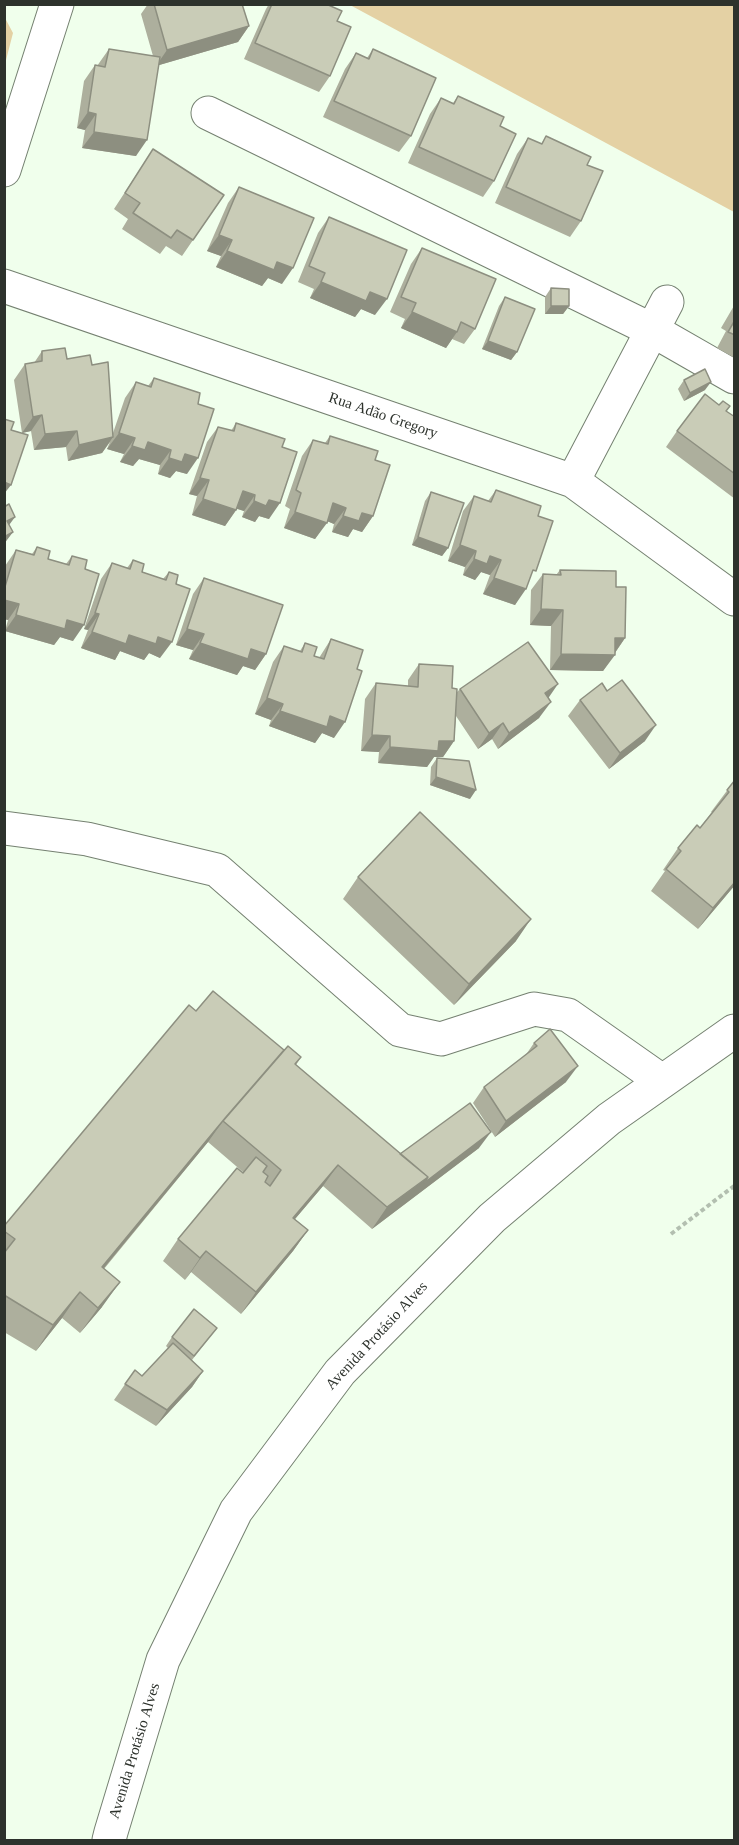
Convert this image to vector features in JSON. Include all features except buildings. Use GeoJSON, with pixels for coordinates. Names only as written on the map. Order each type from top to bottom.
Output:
{"type":"FeatureCollection","features":[{"type":"Feature","properties":{"kind":"street"},"geometry":{"type":"LineString","coordinates":[[4,170],[57,4]]}},
{"type":"Feature","properties":{"kind":"street"},"geometry":{"type":"LineString","coordinates":[[208,113],[660,316],[735,377]]}},
{"type":"Feature","properties":{"kind":"street","name":"Rua Adão Gregory"},"geometry":{"type":"LineString","coordinates":[[4,286],[573,481],[735,599]]}},
{"type":"Feature","properties":{"kind":"street"},"geometry":{"type":"LineString","coordinates":[[573,481],[660,316]]}},
{"type":"Feature","properties":{"kind":"street"},"geometry":{"type":"LineString","coordinates":[[4,828],[87,839],[217,870],[400,1030],[441,1039],[534,1009],[568,1015],[662,1082]]}},
{"type":"Feature","properties":{"kind":"street","name":"Avenida Protásio Alves"},"geometry":{"type":"LineString","coordinates":[[110,1840],[163,1660],[236,1510],[340,1372],[492,1218],[609,1119],[735,1031]]}},
{"type":"Feature","properties":{"kind":"path"},"geometry":{"type":"LineString","coordinates":[[671,1234],[735,1186]]}},
{"type":"Feature","properties":{"kind":"shaded area"},"geometry":{"type":"Polygon","coordinates":[[[350,5],[734,5],[734,212],[350,5]]]}},
{"type":"Feature","properties":{"kind":"shaded area"},"geometry":{"type":"Polygon","coordinates":[[[5,18],[13,33],[5,64],[5,18]]]}}]}
